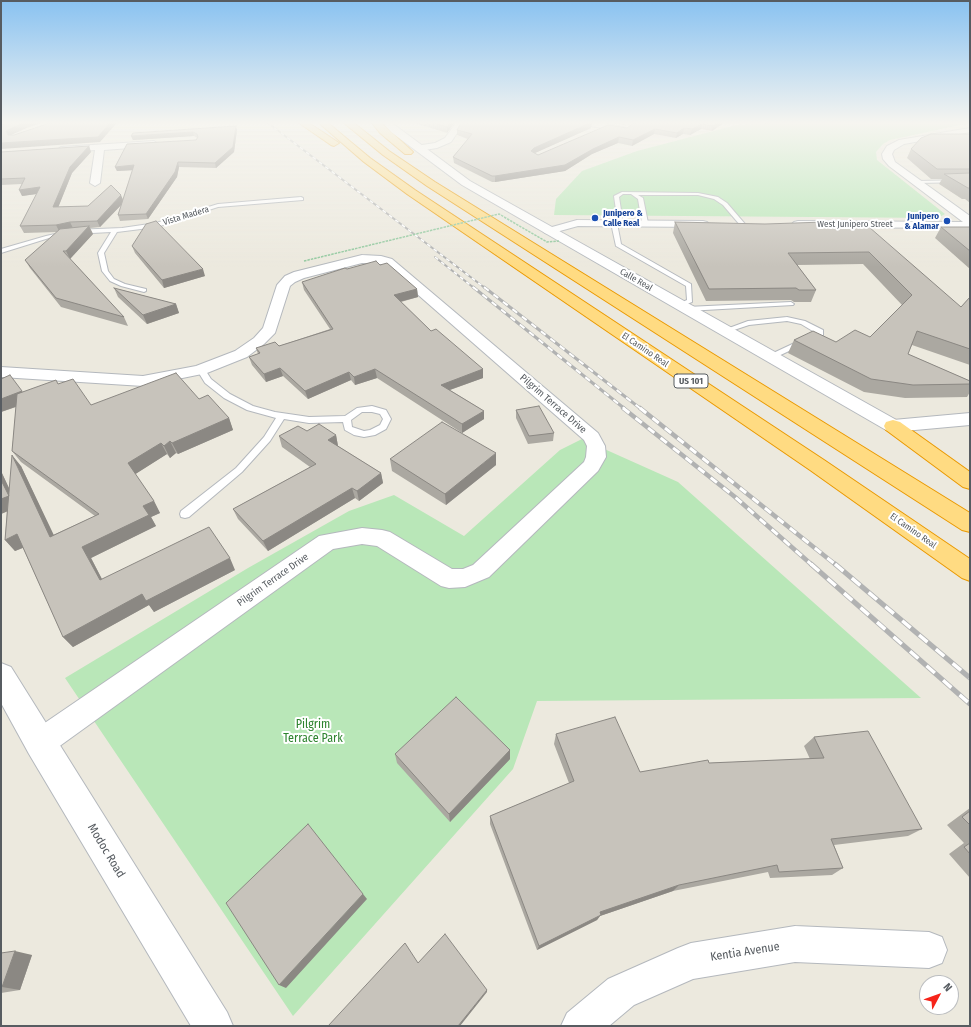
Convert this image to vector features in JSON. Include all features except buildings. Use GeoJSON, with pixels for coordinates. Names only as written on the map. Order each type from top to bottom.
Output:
{"type":"FeatureCollection","features":[{"type":"Feature","properties":{"kind":"highway"},"geometry":{"type":"LineString","coordinates":[[378,171],[411,192]]}},
{"type":"Feature","properties":{"kind":"highway","name":"El Camino Real"},"geometry":{"type":"LineString","coordinates":[[382,171],[970,570]]}},
{"type":"Feature","properties":{"kind":"highway","name":"US 101"},"geometry":{"type":"LineString","coordinates":[[411,171],[970,524]]}},
{"type":"Feature","properties":{"kind":"highway"},"geometry":{"type":"LineString","coordinates":[[438,176],[451,186],[462,203]]}},
{"type":"Feature","properties":{"kind":"highway"},"geometry":{"type":"LineString","coordinates":[[893,426],[970,482]]}},
{"type":"Feature","properties":{"kind":"street"},"geometry":{"type":"LineString","coordinates":[[95,183],[97,171]]}},
{"type":"Feature","properties":{"kind":"street","name":"Calle Real"},"geometry":{"type":"LineString","coordinates":[[449,171],[466,183],[554,236],[725,330],[893,426]]}},
{"type":"Feature","properties":{"kind":"street"},"geometry":{"type":"LineString","coordinates":[[903,171],[970,221]]}},
{"type":"Feature","properties":{"kind":"street"},"geometry":{"type":"LineString","coordinates":[[554,236],[577,223],[712,224]]}},
{"type":"Feature","properties":{"kind":"street"},"geometry":{"type":"LineString","coordinates":[[727,224],[755,224]]}},
{"type":"Feature","properties":{"kind":"street","name":"West Junipero Street"},"geometry":{"type":"LineString","coordinates":[[789,224],[970,225]]}},
{"type":"Feature","properties":{"kind":"street","name":"Pilgrim Terrace Drive"},"geometry":{"type":"LineString","coordinates":[[1,372],[143,382],[201,370],[220,364],[241,354],[270,330],[284,285],[290,279],[299,275],[362,259],[381,260],[388,262],[591,436],[596,446],[596,457],[591,466],[481,571],[465,578],[449,579],[382,538],[362,536],[327,542],[40,743]]}},
{"type":"Feature","properties":{"kind":"street"},"geometry":{"type":"LineString","coordinates":[[893,426],[970,418]]}},
{"type":"Feature","properties":{"kind":"street","name":"Modoc Road"},"geometry":{"type":"LineString","coordinates":[[1,676],[40,743],[213,1026]]}},
{"type":"Feature","properties":{"kind":"street","name":"Kentia Avenue"},"geometry":{"type":"LineString","coordinates":[[580,1026],[621,992],[691,961],[795,944],[929,950]]}},
{"type":"Feature","properties":{"kind":"lane"},"geometry":{"type":"LineString","coordinates":[[917,182],[970,181]]}},
{"type":"Feature","properties":{"kind":"lane"},"geometry":{"type":"LineString","coordinates":[[683,307],[690,301],[691,294],[689,285],[618,245],[616,196],[622,193],[698,194],[716,198],[725,204],[742,224]]}},
{"type":"Feature","properties":{"kind":"lane"},"geometry":{"type":"LineString","coordinates":[[632,193],[640,198],[644,223]]}},
{"type":"Feature","properties":{"kind":"lane","name":"Vista Madera"},"geometry":{"type":"LineString","coordinates":[[1,251],[48,237],[73,232],[115,230],[156,225],[196,212],[225,205],[301,199]]}},
{"type":"Feature","properties":{"kind":"lane"},"geometry":{"type":"LineString","coordinates":[[115,230],[101,253],[105,270],[112,280],[123,285],[144,290]]}},
{"type":"Feature","properties":{"kind":"lane"},"geometry":{"type":"LineString","coordinates":[[683,307],[792,304]]}},
{"type":"Feature","properties":{"kind":"lane"},"geometry":{"type":"LineString","coordinates":[[725,330],[748,323],[787,319],[804,322],[820,332],[819,334],[772,357]]}},
{"type":"Feature","properties":{"kind":"lane"},"geometry":{"type":"LineString","coordinates":[[201,370],[208,382],[227,396],[250,408],[282,416],[309,420],[347,419]]}},
{"type":"Feature","properties":{"kind":"lane"},"geometry":{"type":"LineString","coordinates":[[185,514],[240,470],[267,440],[282,416]]}},
{"type":"Feature","properties":{"kind":"path"},"geometry":{"type":"LineString","coordinates":[[304,261],[499,214],[547,242],[554,236]]}},
{"type":"Feature","properties":{"kind":"green space"},"geometry":{"type":"Polygon","coordinates":[[[582,171],[891,171],[945,214],[938,218],[554,215],[556,199],[582,171]]]}},
{"type":"Feature","properties":{"kind":"green space","name":"Pilgrim Terrace Park"},"geometry":{"type":"Polygon","coordinates":[[[582,439],[678,482],[921,698],[537,701],[513,769],[293,1016],[65,678],[248,568],[349,511],[394,495],[464,536],[560,450],[582,439]]]}},
{"type":"Feature","properties":{"kind":"railway"},"geometry":{"type":"LineString","coordinates":[[331,171],[485,288]]}},
{"type":"Feature","properties":{"kind":"railway"},"geometry":{"type":"LineString","coordinates":[[435,257],[474,288]]}},
{"type":"Feature","properties":{"kind":"railway"},"geometry":{"type":"LineString","coordinates":[[473,287],[625,409]]}},
{"type":"Feature","properties":{"kind":"railway"},"geometry":{"type":"LineString","coordinates":[[484,287],[641,409]]}},
{"type":"Feature","properties":{"kind":"railway"},"geometry":{"type":"LineString","coordinates":[[623,408],[735,497],[812,565]]}},
{"type":"Feature","properties":{"kind":"railway"},"geometry":{"type":"LineString","coordinates":[[640,408],[836,565]]}},
{"type":"Feature","properties":{"kind":"railway"},"geometry":{"type":"LineString","coordinates":[[811,564],[970,704]]}},
{"type":"Feature","properties":{"kind":"railway"},"geometry":{"type":"LineString","coordinates":[[835,564],[970,678]]}},
{"type":"Feature","properties":{"kind":"place","name":"Junipero & Calle Real"},"geometry":{"type":"Point","coordinates":[595,218]}},
{"type":"Feature","properties":{"kind":"place","name":"Junipero & Alamar"},"geometry":{"type":"Point","coordinates":[947,221]}}]}
